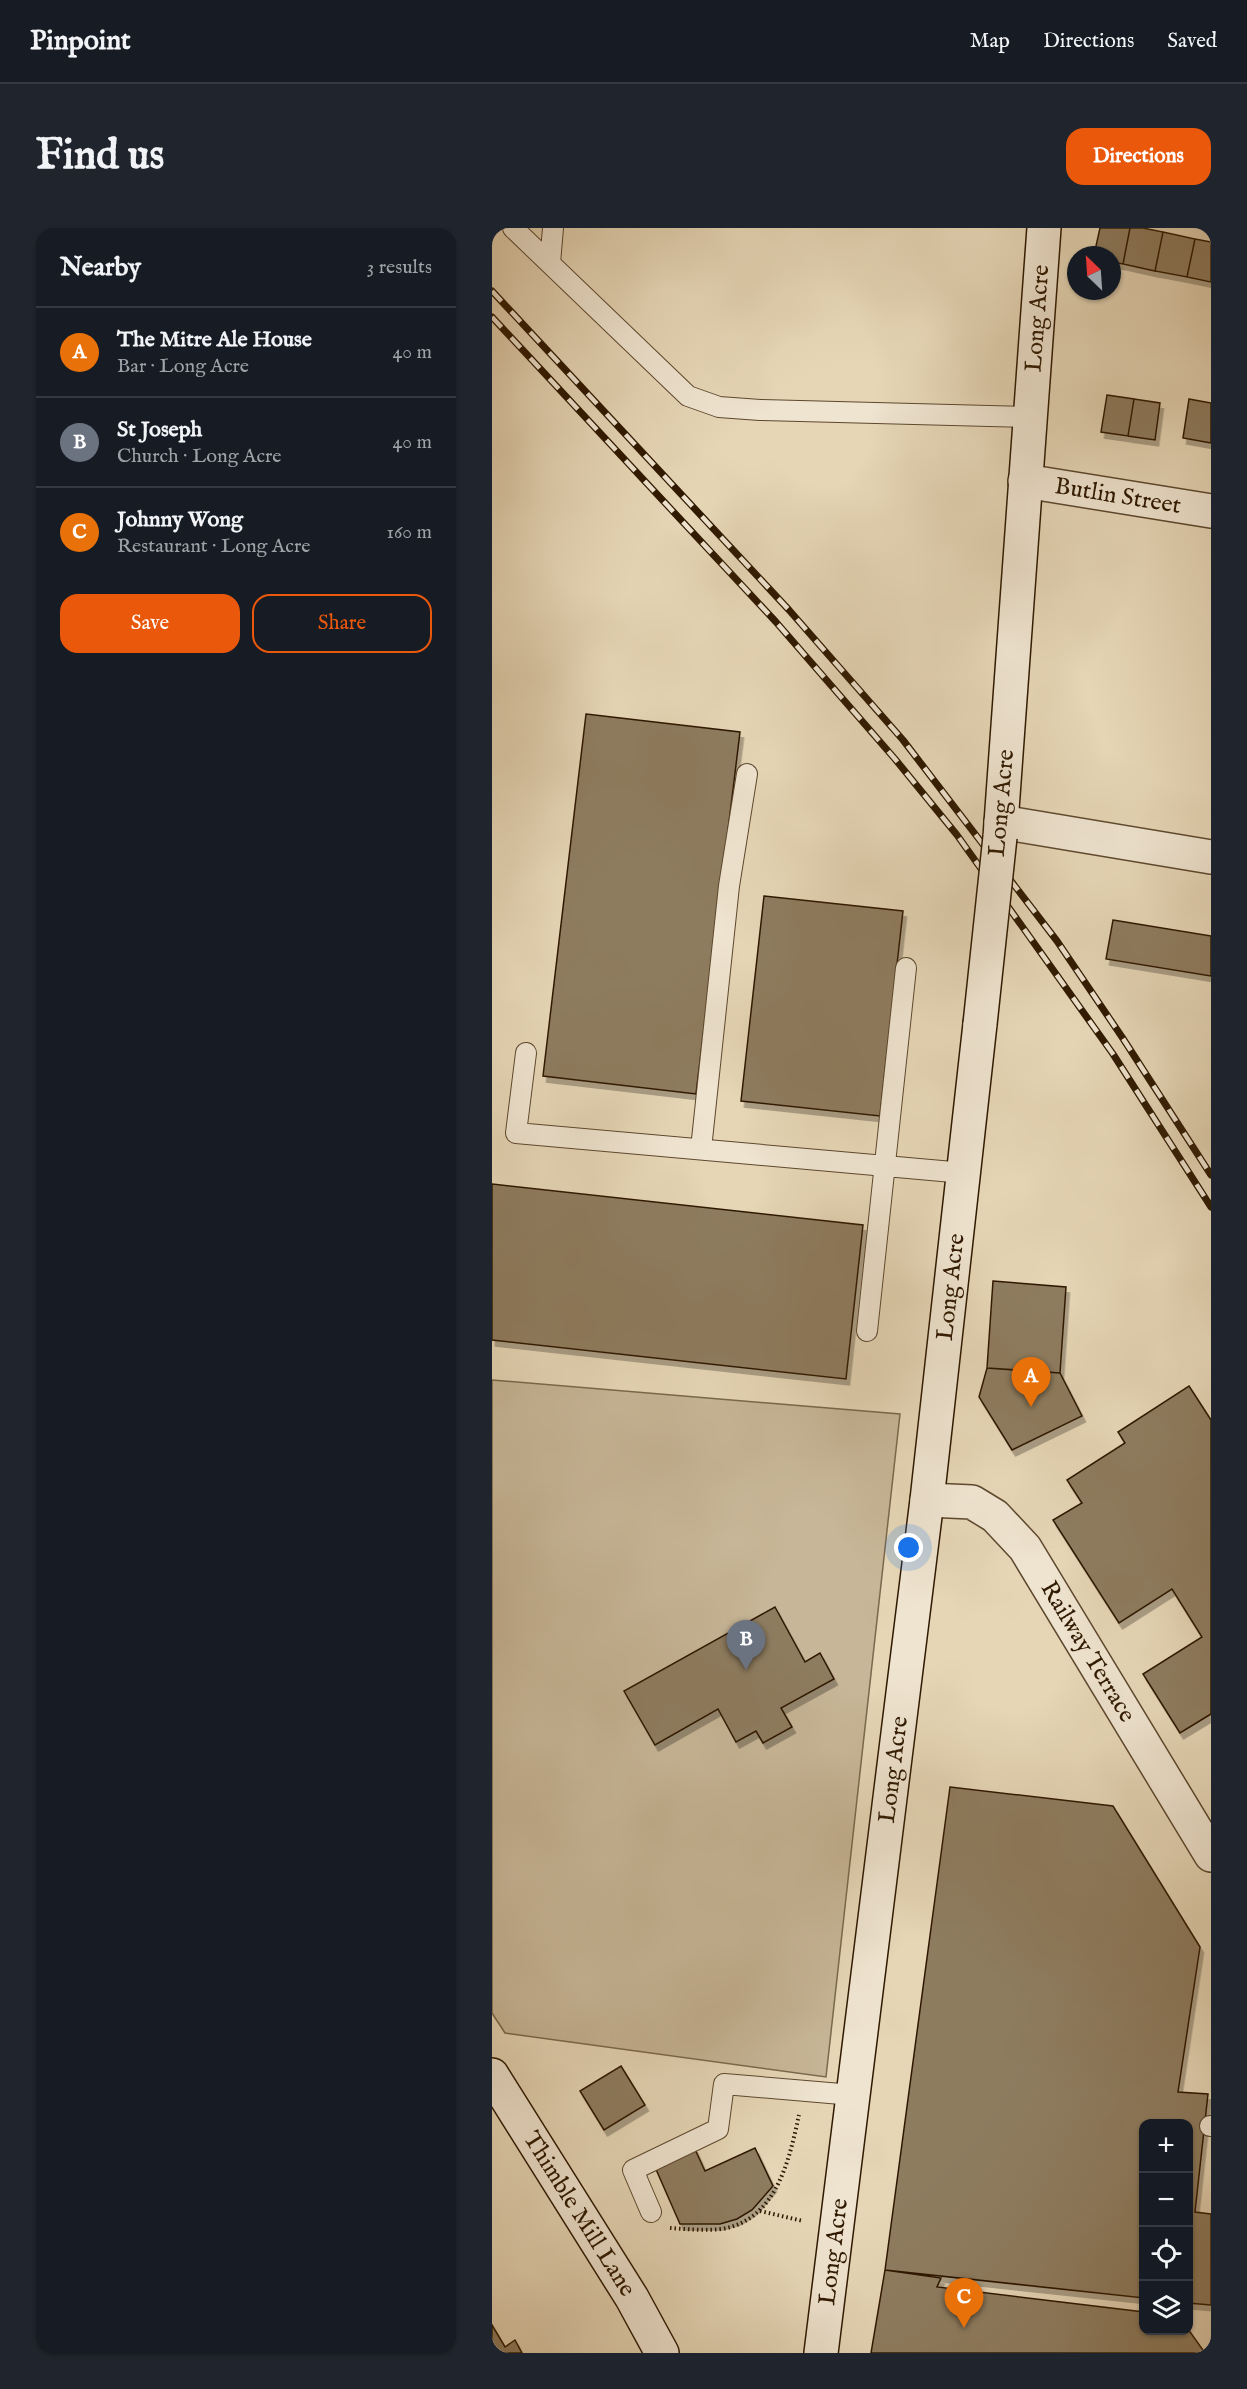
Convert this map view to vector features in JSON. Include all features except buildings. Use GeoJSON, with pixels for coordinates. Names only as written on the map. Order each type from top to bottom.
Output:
{"type":"FeatureCollection","features":[{"type":"Feature","properties":{"kind":"street","name":"Long Acre"},"geometry":{"type":"LineString","coordinates":[[820,2351],[927,1500],[1001,829],[1044,228]]}},
{"type":"Feature","properties":{"kind":"street","name":"Butlin Street"},"geometry":{"type":"LineString","coordinates":[[1025,481],[1211,511]]}},
{"type":"Feature","properties":{"kind":"street"},"geometry":{"type":"LineString","coordinates":[[1001,829],[1058,831],[1211,857]]}},
{"type":"Feature","properties":{"kind":"street","name":"Railway Terrace"},"geometry":{"type":"LineString","coordinates":[[927,1500],[972,1502],[994,1516],[1025,1548],[1211,1855]]}},
{"type":"Feature","properties":{"kind":"street","name":"Thimble Mill Lane"},"geometry":{"type":"LineString","coordinates":[[492,2075],[632,2298],[662,2353]]}},
{"type":"Feature","properties":{"kind":"lane"},"geometry":{"type":"LineString","coordinates":[[513,228],[688,396],[719,407],[1029,417]]}},
{"type":"Feature","properties":{"kind":"lane"},"geometry":{"type":"LineString","coordinates":[[550,263],[553,228]]}},
{"type":"Feature","properties":{"kind":"lane"},"geometry":{"type":"LineString","coordinates":[[701,1149],[729,886],[747,774]]}},
{"type":"Feature","properties":{"kind":"lane"},"geometry":{"type":"LineString","coordinates":[[867,1331],[906,968]]}},
{"type":"Feature","properties":{"kind":"lane"},"geometry":{"type":"LineString","coordinates":[[526,1053],[516,1133],[964,1173]]}},
{"type":"Feature","properties":{"kind":"lane"},"geometry":{"type":"LineString","coordinates":[[651,2212],[633,2169],[718,2130],[724,2084],[853,2095]]}},
{"type":"Feature","properties":{"kind":"path"},"geometry":{"type":"LineString","coordinates":[[665,2228],[722,2229],[760,2211],[774,2193],[782,2176],[792,2149],[805,2091]]}},
{"type":"Feature","properties":{"kind":"path"},"geometry":{"type":"LineString","coordinates":[[760,2211],[792,2219]]}},
{"type":"Feature","properties":{"kind":"shaded area"},"geometry":{"type":"Polygon","coordinates":[[[492,1380],[900,1414],[826,2077],[505,2033],[492,2013],[492,1380]]]}},
{"type":"Feature","properties":{"kind":"railway"},"geometry":{"type":"LineString","coordinates":[[492,291],[789,610],[903,740],[1057,941],[1211,1175]]}},
{"type":"Feature","properties":{"kind":"railway"},"geometry":{"type":"LineString","coordinates":[[492,317],[776,622],[895,759],[957,835],[1113,1054],[1211,1207]]}},
{"type":"Feature","properties":{"kind":"place","name":"The Mitre Ale House"},"geometry":{"type":"Point","coordinates":[1031,1407]}},
{"type":"Feature","properties":{"kind":"place","name":"St Joseph"},"geometry":{"type":"Point","coordinates":[746,1670]}},
{"type":"Feature","properties":{"kind":"place","name":"Johnny Wong"},"geometry":{"type":"Point","coordinates":[964,2328]}}]}
